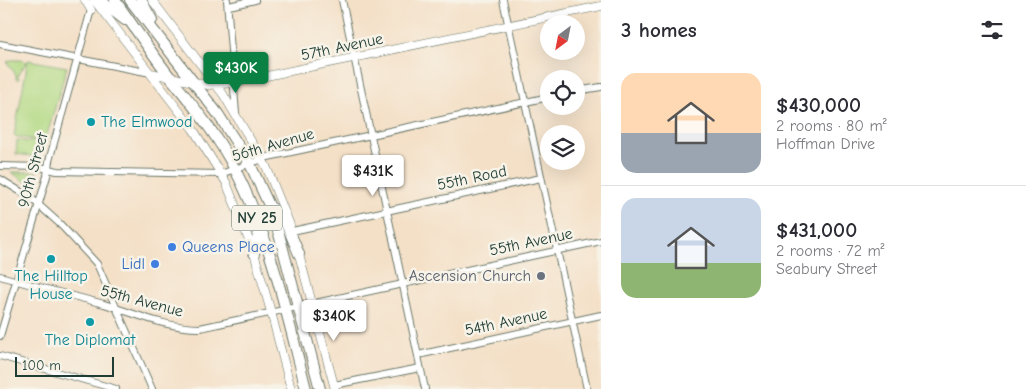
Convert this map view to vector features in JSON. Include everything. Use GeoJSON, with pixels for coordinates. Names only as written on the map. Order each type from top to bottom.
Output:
{"type":"FeatureCollection","features":[{"type":"Feature","properties":{"kind":"main road"},"geometry":{"type":"LineString","coordinates":[[102,0],[134,27]]}},
{"type":"Feature","properties":{"kind":"main road","name":"NY 25"},"geometry":{"type":"LineString","coordinates":[[115,0],[205,122],[235,170],[256,214],[274,268],[306,389]]}},
{"type":"Feature","properties":{"kind":"main road","name":"NY 25"},"geometry":{"type":"LineString","coordinates":[[130,0],[218,114],[250,164],[268,202],[279,234],[320,389]]}},
{"type":"Feature","properties":{"kind":"main road"},"geometry":{"type":"LineString","coordinates":[[141,0],[169,49]]}},
{"type":"Feature","properties":{"kind":"main road"},"geometry":{"type":"LineString","coordinates":[[268,202],[286,222],[299,254]]}},
{"type":"Feature","properties":{"kind":"main road"},"geometry":{"type":"LineString","coordinates":[[254,253],[258,235],[256,214]]}},
{"type":"Feature","properties":{"kind":"street"},"geometry":{"type":"LineString","coordinates":[[85,0],[91,10]]}},
{"type":"Feature","properties":{"kind":"street"},"geometry":{"type":"LineString","coordinates":[[94,0],[193,129],[221,174],[254,253],[291,389]]}},
{"type":"Feature","properties":{"kind":"street"},"geometry":{"type":"LineString","coordinates":[[152,0],[218,85],[262,159],[292,231],[313,303],[334,387],[420,368]]}},
{"type":"Feature","properties":{"kind":"street"},"geometry":{"type":"LineString","coordinates":[[236,116],[228,3],[255,0]]}},
{"type":"Feature","properties":{"kind":"street"},"geometry":{"type":"LineString","coordinates":[[342,0],[425,389]]}},
{"type":"Feature","properties":{"kind":"street"},"geometry":{"type":"LineString","coordinates":[[503,0],[587,389]]}},
{"type":"Feature","properties":{"kind":"street","name":"57th Avenue"},"geometry":{"type":"LineString","coordinates":[[0,44],[218,85],[354,59],[601,6]]}},
{"type":"Feature","properties":{"kind":"street","name":"90th Street"},"geometry":{"type":"LineString","coordinates":[[0,336],[17,281],[91,10]]}},
{"type":"Feature","properties":{"kind":"street"},"geometry":{"type":"LineString","coordinates":[[585,90],[601,87]]}},
{"type":"Feature","properties":{"kind":"street","name":"56th Avenue"},"geometry":{"type":"LineString","coordinates":[[0,166],[40,167],[57,171],[221,174],[262,159],[540,98]]}},
{"type":"Feature","properties":{"kind":"street","name":"55th Road"},"geometry":{"type":"LineString","coordinates":[[292,231],[541,178]]}},
{"type":"Feature","properties":{"kind":"street"},"geometry":{"type":"LineString","coordinates":[[0,179],[38,205],[70,233],[97,264],[152,389]]}},
{"type":"Feature","properties":{"kind":"street","name":"55th Avenue"},"geometry":{"type":"LineString","coordinates":[[0,276],[170,324],[195,328],[601,240]]}},
{"type":"Feature","properties":{"kind":"street","name":"54th Avenue"},"geometry":{"type":"LineString","coordinates":[[418,355],[601,316]]}},
{"type":"Feature","properties":{"kind":"street"},"geometry":{"type":"LineString","coordinates":[[0,356],[116,389]]}},
{"type":"Feature","properties":{"kind":"green space"},"geometry":{"type":"Polygon","coordinates":[[[11,60],[27,62],[18,75],[19,79],[16,79],[16,75],[7,62],[11,60]]]}},
{"type":"Feature","properties":{"kind":"green space"},"geometry":{"type":"Polygon","coordinates":[[[28,60],[67,67],[45,142],[14,136],[28,60]]]}},
{"type":"Feature","properties":{"kind":"green space"},"geometry":{"type":"Polygon","coordinates":[[[17,140],[41,143],[39,157],[16,154],[17,140]]]}},
{"type":"Feature","properties":{"kind":"green space"},"geometry":{"type":"Polygon","coordinates":[[[11,172],[37,172],[33,187],[11,172]]]}},
{"type":"Feature","properties":{"kind":"place","name":"The Elmwood"},"geometry":{"type":"Point","coordinates":[91,122]}},
{"type":"Feature","properties":{"kind":"place","name":"Queens Place"},"geometry":{"type":"Point","coordinates":[172,247]}},
{"type":"Feature","properties":{"kind":"place","name":"The Hilltop House"},"geometry":{"type":"Point","coordinates":[51,259]}},
{"type":"Feature","properties":{"kind":"place","name":"Lidl"},"geometry":{"type":"Point","coordinates":[155,264]}},
{"type":"Feature","properties":{"kind":"place","name":"Ascension Church"},"geometry":{"type":"Point","coordinates":[541,276]}},
{"type":"Feature","properties":{"kind":"place","name":"The Diplomat"},"geometry":{"type":"Point","coordinates":[90,322]}}]}
